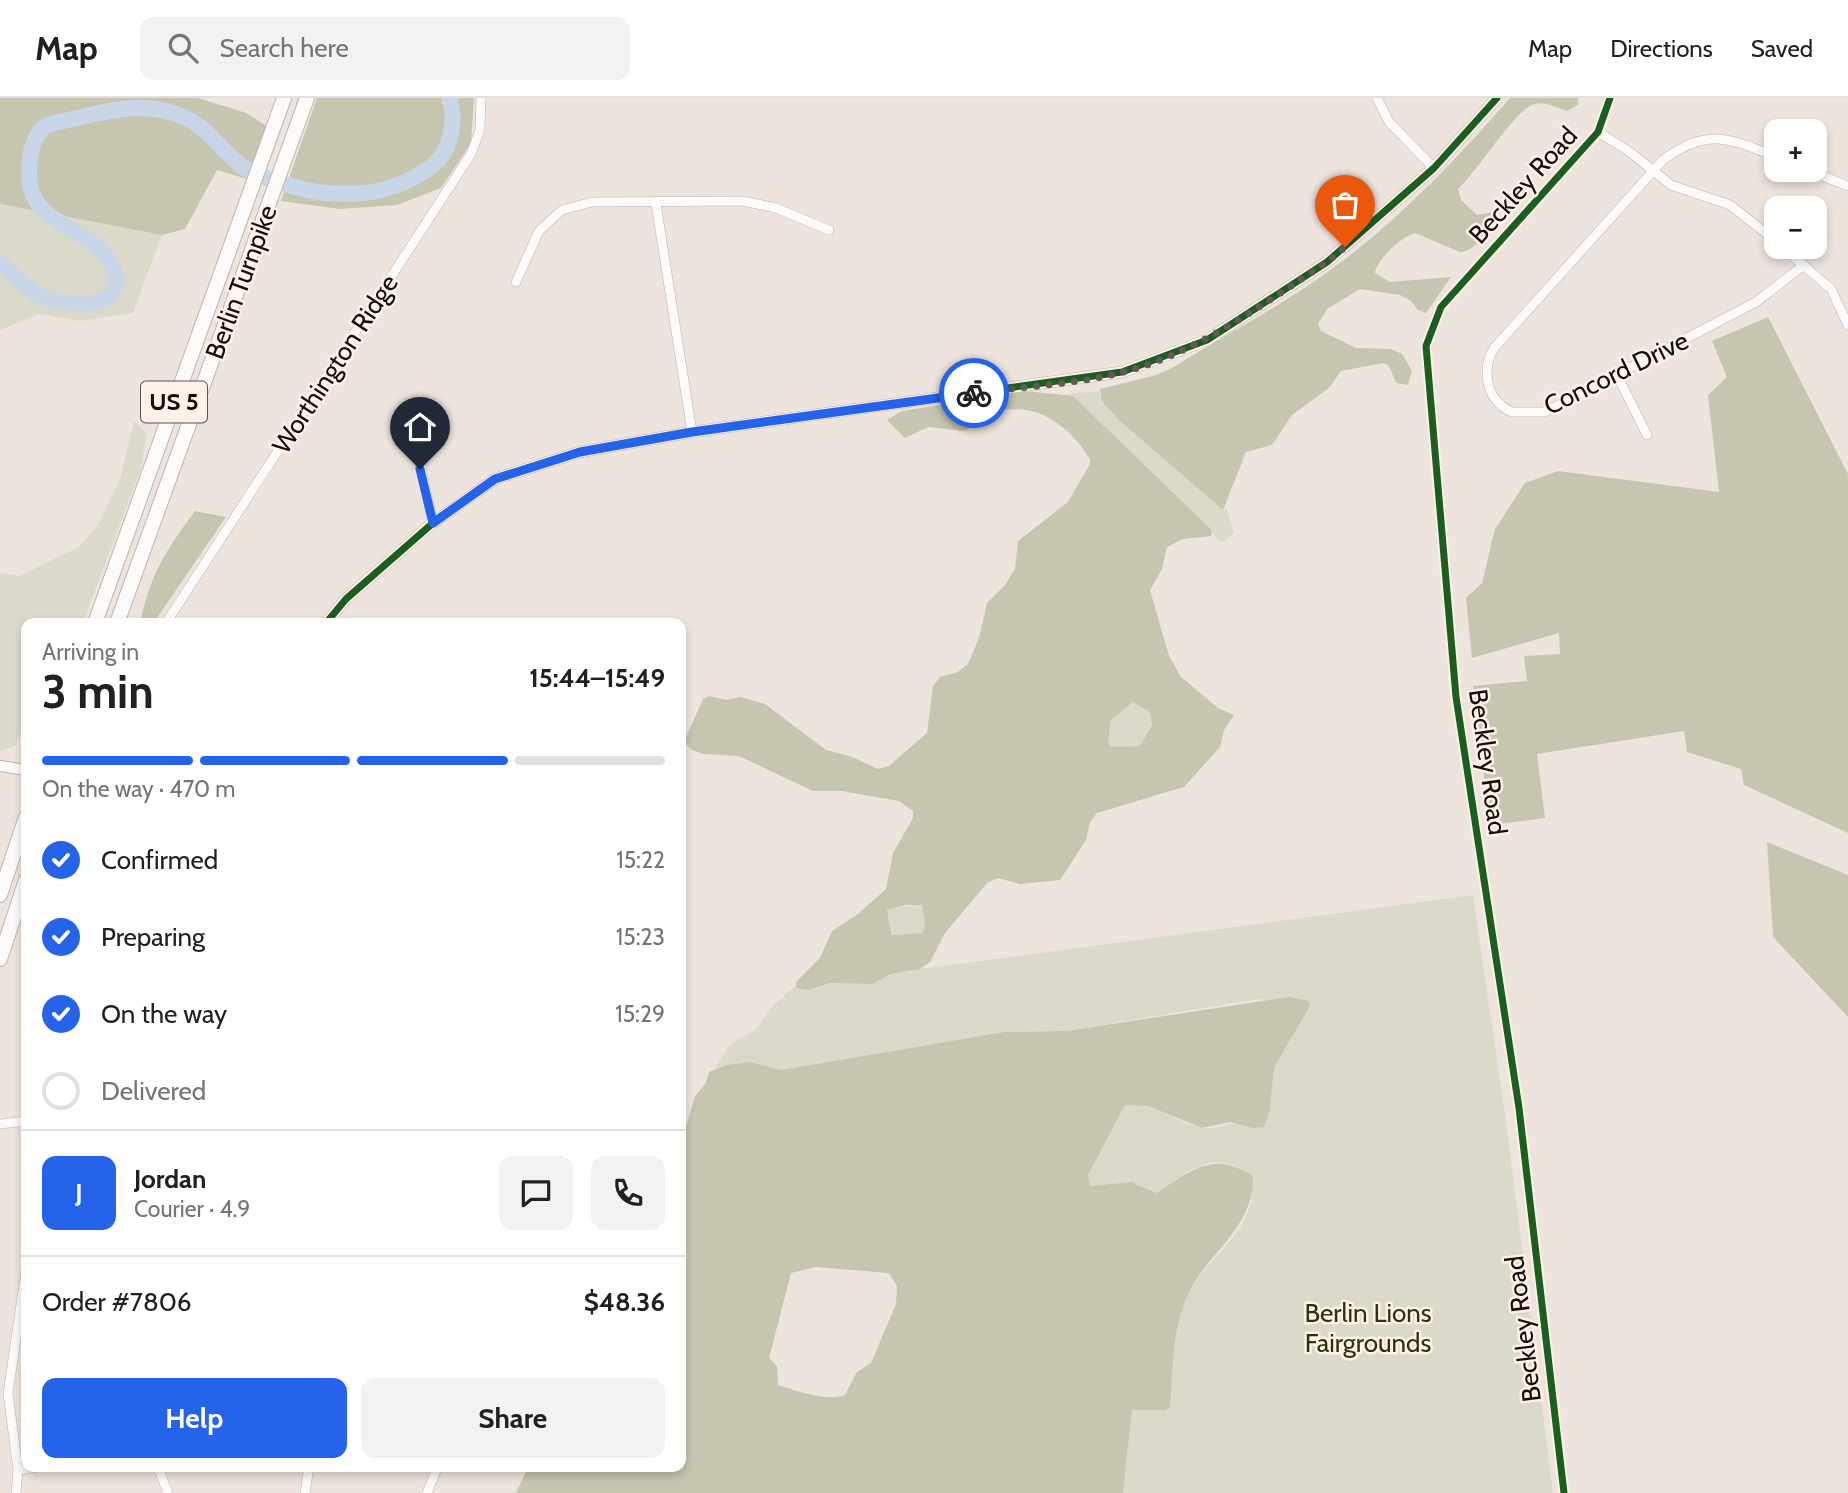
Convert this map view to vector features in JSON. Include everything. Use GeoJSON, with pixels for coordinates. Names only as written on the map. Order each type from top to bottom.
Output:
{"type":"FeatureCollection","features":[{"type":"Feature","properties":{"kind":"highway","name":"Berlin Turnpike"},"geometry":{"type":"LineString","coordinates":[[97,618],[284,98]]}},
{"type":"Feature","properties":{"kind":"highway","name":"Berlin Turnpike"},"geometry":{"type":"LineString","coordinates":[[119,618],[307,98]]}},
{"type":"Feature","properties":{"kind":"highway"},"geometry":{"type":"LineString","coordinates":[[0,895],[21,832]]}},
{"type":"Feature","properties":{"kind":"highway"},"geometry":{"type":"LineString","coordinates":[[0,959],[21,895]]}},
{"type":"Feature","properties":{"kind":"street","name":"Worthington Ridge"},"geometry":{"type":"LineString","coordinates":[[169,618],[471,154],[480,130],[481,98]]}},
{"type":"Feature","properties":{"kind":"street"},"geometry":{"type":"LineString","coordinates":[[1377,98],[1389,122],[1434,168]]}},
{"type":"Feature","properties":{"kind":"street"},"geometry":{"type":"LineString","coordinates":[[330,618],[346,599],[433,523],[495,479],[580,452],[692,432],[1122,372],[1207,340],[1327,262],[1434,168],[1497,98]]}},
{"type":"Feature","properties":{"kind":"street","name":"Beckley Road"},"geometry":{"type":"LineString","coordinates":[[1564,1493],[1519,1108],[1456,697],[1426,346],[1441,307],[1598,132],[1610,98]]}},
{"type":"Feature","properties":{"kind":"street"},"geometry":{"type":"LineString","coordinates":[[1598,132],[1671,185],[1730,205],[1764,232]]}},
{"type":"Feature","properties":{"kind":"street","name":"Concord Drive"},"geometry":{"type":"LineString","coordinates":[[1764,152],[1744,144],[1711,138],[1681,146],[1653,171],[1494,348],[1488,359],[1488,385],[1504,408],[1527,414],[1545,412],[1756,302],[1804,265]]}},
{"type":"Feature","properties":{"kind":"street"},"geometry":{"type":"LineString","coordinates":[[1827,178],[1848,186]]}},
{"type":"Feature","properties":{"kind":"street"},"geometry":{"type":"LineString","coordinates":[[516,282],[539,231],[562,210],[592,202],[656,204],[743,201],[776,208],[829,230]]}},
{"type":"Feature","properties":{"kind":"street"},"geometry":{"type":"LineString","coordinates":[[656,204],[692,432]]}},
{"type":"Feature","properties":{"kind":"street"},"geometry":{"type":"LineString","coordinates":[[1797,259],[1831,289],[1848,325]]}},
{"type":"Feature","properties":{"kind":"street"},"geometry":{"type":"LineString","coordinates":[[1617,375],[1647,435]]}},
{"type":"Feature","properties":{"kind":"street"},"geometry":{"type":"LineString","coordinates":[[416,445],[433,523]]}},
{"type":"Feature","properties":{"kind":"street"},"geometry":{"type":"LineString","coordinates":[[0,766],[21,770]]}},
{"type":"Feature","properties":{"kind":"street"},"geometry":{"type":"LineString","coordinates":[[0,1124],[21,1122]]}},
{"type":"Feature","properties":{"kind":"street"},"geometry":{"type":"LineString","coordinates":[[16,1493],[18,1470],[4,1393],[21,1330]]}},
{"type":"Feature","properties":{"kind":"street"},"geometry":{"type":"LineString","coordinates":[[160,1472],[168,1493]]}},
{"type":"Feature","properties":{"kind":"street"},"geometry":{"type":"LineString","coordinates":[[305,1493],[308,1472]]}},
{"type":"Feature","properties":{"kind":"street"},"geometry":{"type":"LineString","coordinates":[[426,1493],[435,1472]]}},
{"type":"Feature","properties":{"kind":"green space"},"geometry":{"type":"Polygon","coordinates":[[[0,98],[198,98],[246,113],[268,127],[247,179],[217,170],[185,229],[162,235],[0,204],[0,98]]]}},
{"type":"Feature","properties":{"kind":"green space"},"geometry":{"type":"Polygon","coordinates":[[[317,98],[474,98],[471,143],[441,188],[397,205],[340,209],[281,201],[317,98]]]}},
{"type":"Feature","properties":{"kind":"green space"},"geometry":{"type":"Polygon","coordinates":[[[1510,98],[1578,98],[1578,105],[1567,111],[1543,103],[1527,108],[1458,189],[1461,200],[1477,215],[1495,212],[1487,231],[1472,248],[1460,252],[1415,233],[1397,244],[1380,261],[1375,273],[1390,282],[1451,277],[1426,313],[1400,295],[1360,289],[1327,309],[1318,324],[1321,331],[1356,348],[1391,349],[1402,354],[1412,371],[1408,385],[1396,383],[1389,366],[1383,363],[1341,371],[1329,388],[1292,415],[1272,445],[1246,452],[1223,510],[1119,420],[1102,401],[1100,389],[1156,375],[1172,368],[1332,269],[1415,199],[1510,98]]]}},
{"type":"Feature","properties":{"kind":"green space"},"geometry":{"type":"Polygon","coordinates":[[[0,204],[162,235],[133,313],[80,321],[39,314],[0,330],[0,204]]]}},
{"type":"Feature","properties":{"kind":"green space"},"geometry":{"type":"Polygon","coordinates":[[[1768,317],[1848,474],[1848,833],[1744,785],[1741,769],[1687,752],[1684,731],[1537,754],[1545,818],[1490,825],[1473,686],[1527,681],[1524,656],[1560,654],[1559,633],[1472,658],[1466,598],[1482,583],[1495,529],[1525,483],[1558,471],[1719,492],[1708,395],[1727,377],[1712,341],[1768,317]]]}},
{"type":"Feature","properties":{"kind":"green space"},"geometry":{"type":"Polygon","coordinates":[[[1025,391],[1073,396],[1212,530],[1211,536],[1183,539],[1167,547],[1162,569],[1150,590],[1169,656],[1181,677],[1218,708],[1234,715],[1224,730],[1220,747],[1184,787],[1097,813],[1090,822],[1086,840],[1060,880],[1020,884],[998,878],[987,883],[945,933],[930,962],[920,969],[891,974],[873,984],[829,983],[809,990],[797,988],[796,982],[820,958],[832,931],[858,914],[886,889],[893,853],[913,818],[913,811],[899,801],[842,791],[813,791],[739,756],[703,754],[692,750],[686,744],[686,737],[703,699],[709,696],[726,700],[740,697],[765,704],[826,750],[850,756],[878,769],[889,766],[927,733],[933,686],[940,677],[958,672],[968,664],[979,638],[987,603],[1005,585],[1015,569],[1018,541],[1068,502],[1090,464],[1090,459],[1071,434],[1036,412],[1022,409],[993,410],[978,424],[964,431],[928,427],[905,438],[887,420],[902,411],[1025,391]],[[1133,702],[1111,720],[1108,742],[1111,747],[1140,746],[1152,725],[1150,712],[1133,702]],[[905,905],[887,910],[892,935],[922,933],[925,924],[922,905],[905,905]]]}},
{"type":"Feature","properties":{"kind":"green space"},"geometry":{"type":"Polygon","coordinates":[[[1100,391],[1100,395],[1223,510],[1226,507],[1234,532],[1224,542],[1219,541],[1208,526],[1073,396],[1067,394],[1100,391]]]}},
{"type":"Feature","properties":{"kind":"green space"},"geometry":{"type":"Polygon","coordinates":[[[134,421],[147,433],[141,468],[85,618],[21,618],[21,732],[15,746],[0,751],[0,573],[19,576],[79,547],[98,525],[120,479],[134,421]]]}},
{"type":"Feature","properties":{"kind":"green space"},"geometry":{"type":"Polygon","coordinates":[[[195,511],[226,517],[157,618],[141,618],[154,577],[195,511]]]}},
{"type":"Feature","properties":{"kind":"green space"},"geometry":{"type":"Polygon","coordinates":[[[1133,702],[1150,712],[1152,725],[1140,746],[1111,747],[1108,742],[1111,720],[1133,702]]]}},
{"type":"Feature","properties":{"kind":"green space"},"geometry":{"type":"Polygon","coordinates":[[[1767,842],[1848,875],[1848,1017],[1773,937],[1767,842]]]}},
{"type":"Feature","properties":{"kind":"green space","name":"Berlin Lions Fairgrounds"},"geometry":{"type":"Polygon","coordinates":[[[1473,895],[1507,1129],[1553,1493],[1123,1493],[1132,1410],[1165,1410],[1181,1311],[1201,1274],[1230,1241],[1245,1218],[1251,1198],[1250,1173],[1225,1163],[1206,1164],[1188,1172],[1156,1193],[1131,1182],[1090,1186],[1088,1175],[1125,1105],[1147,1106],[1204,1128],[1236,1124],[1253,1128],[1270,1110],[1274,1068],[1310,1006],[1258,999],[1066,1031],[1004,1032],[781,1070],[751,1062],[714,1069],[729,1045],[755,1030],[773,1006],[796,985],[809,990],[829,983],[873,984],[891,974],[920,969],[1473,895]]]}},
{"type":"Feature","properties":{"kind":"green space"},"geometry":{"type":"Polygon","coordinates":[[[922,904],[925,924],[922,933],[893,935],[887,909],[922,904]]]}},
{"type":"Feature","properties":{"kind":"green space"},"geometry":{"type":"Polygon","coordinates":[[[1289,997],[1308,1001],[1310,1006],[1274,1068],[1270,1110],[1264,1127],[1253,1128],[1230,1122],[1202,1128],[1148,1106],[1125,1105],[1088,1175],[1090,1186],[1131,1182],[1156,1193],[1206,1165],[1228,1165],[1248,1172],[1253,1178],[1251,1197],[1237,1228],[1194,1283],[1181,1312],[1174,1352],[1170,1407],[1165,1410],[1132,1410],[1123,1493],[516,1493],[526,1472],[686,1472],[686,1126],[695,1096],[706,1083],[709,1072],[727,1065],[751,1062],[781,1070],[1004,1032],[1066,1031],[1289,997]],[[815,1267],[791,1273],[769,1358],[777,1366],[778,1385],[820,1396],[845,1395],[857,1372],[871,1363],[896,1304],[897,1286],[889,1273],[815,1267]]]}},
{"type":"Feature","properties":{"kind":"waterway"},"geometry":{"type":"LineString","coordinates":[[0,262],[24,285],[50,300],[78,303],[104,300],[112,293],[116,283],[114,269],[96,245],[44,211],[35,199],[30,185],[30,156],[38,134],[48,125],[115,110],[157,109],[195,123],[238,163],[257,175],[316,192],[356,194],[396,186],[439,160],[451,135],[449,98]]}},
{"type":"Feature","properties":{"kind":"cycle path"},"geometry":{"type":"LineString","coordinates":[[330,618],[346,599],[433,523],[495,479],[580,452],[692,432],[1122,372],[1207,340],[1327,262],[1434,168],[1497,98]]}},
{"type":"Feature","properties":{"kind":"cycle path"},"geometry":{"type":"LineString","coordinates":[[1564,1493],[1519,1108],[1456,697],[1426,346],[1441,307],[1598,132],[1610,98]]}},
{"type":"Feature","properties":{"kind":"way so far"},"geometry":{"type":"LineString","coordinates":[[974,393],[1122,372],[1165,358],[1207,340],[1327,262],[1345,247]]}},
{"type":"Feature","properties":{"kind":"route"},"geometry":{"type":"LineString","coordinates":[[420,469],[433,523],[495,479],[580,452],[692,432],[974,393]]}}]}
